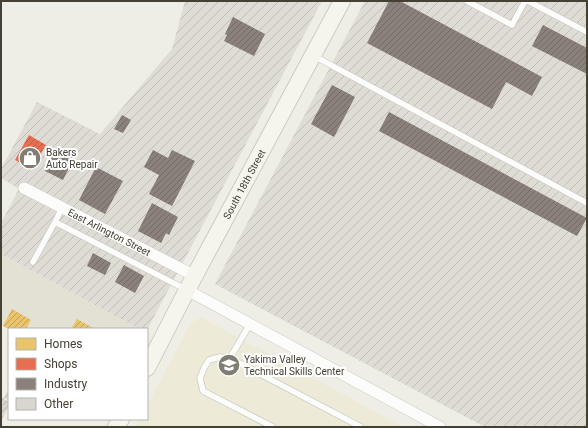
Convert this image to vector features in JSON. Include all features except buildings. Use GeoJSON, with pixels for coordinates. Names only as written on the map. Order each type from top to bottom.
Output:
{"type":"FeatureCollection","features":[{"type":"Feature","properties":{"kind":"street","name":"South 18th Street"},"geometry":{"type":"LineString","coordinates":[[148,366],[342,1]]}},
{"type":"Feature","properties":{"kind":"street","name":"East Arlington Street"},"geometry":{"type":"LineString","coordinates":[[24,188],[62,208],[191,283],[250,324],[440,427]]}},
{"type":"Feature","properties":{"kind":"lane"},"geometry":{"type":"LineString","coordinates":[[467,1],[512,25],[525,1]]}},
{"type":"Feature","properties":{"kind":"lane"},"geometry":{"type":"LineString","coordinates":[[528,1],[587,32]]}},
{"type":"Feature","properties":{"kind":"lane"},"geometry":{"type":"LineString","coordinates":[[313,55],[587,203]]}},
{"type":"Feature","properties":{"kind":"lane"},"geometry":{"type":"LineString","coordinates":[[33,262],[62,208]]}},
{"type":"Feature","properties":{"kind":"lane"},"geometry":{"type":"LineString","coordinates":[[55,222],[191,283]]}},
{"type":"Feature","properties":{"kind":"lane"},"geometry":{"type":"LineString","coordinates":[[230,358],[250,324]]}},
{"type":"Feature","properties":{"kind":"lane"},"geometry":{"type":"LineString","coordinates":[[273,427],[203,391],[200,378],[209,360],[220,357],[230,358],[361,427]]}},
{"type":"Feature","properties":{"kind":"shaded area"},"geometry":{"type":"Polygon","coordinates":[[[185,1],[322,1],[148,328],[137,328],[1,254],[1,223],[19,189],[1,178],[1,169],[37,102],[100,134],[172,49],[185,1]]]}},
{"type":"Feature","properties":{"kind":"shaded area"},"geometry":{"type":"Polygon","coordinates":[[[365,1],[587,1],[587,427],[485,427],[215,284],[365,1]]]}},
{"type":"Feature","properties":{"kind":"shaded area"},"geometry":{"type":"Polygon","coordinates":[[[1,254],[137,328],[9,328],[1,324],[1,254]]]}},
{"type":"Feature","properties":{"kind":"shaded area","name":"Yakima Valley Technical Skills Center"},"geometry":{"type":"Polygon","coordinates":[[[201,317],[403,427],[136,427],[140,420],[148,420],[148,404],[190,324],[201,317]]]}},
{"type":"Feature","properties":{"kind":"place","name":"Bakers Auto Repair"},"geometry":{"type":"Point","coordinates":[30,158]}},
{"type":"Feature","properties":{"kind":"place","name":"Yakima Valley Technical Skills Center"},"geometry":{"type":"Point","coordinates":[229,365]}}]}
